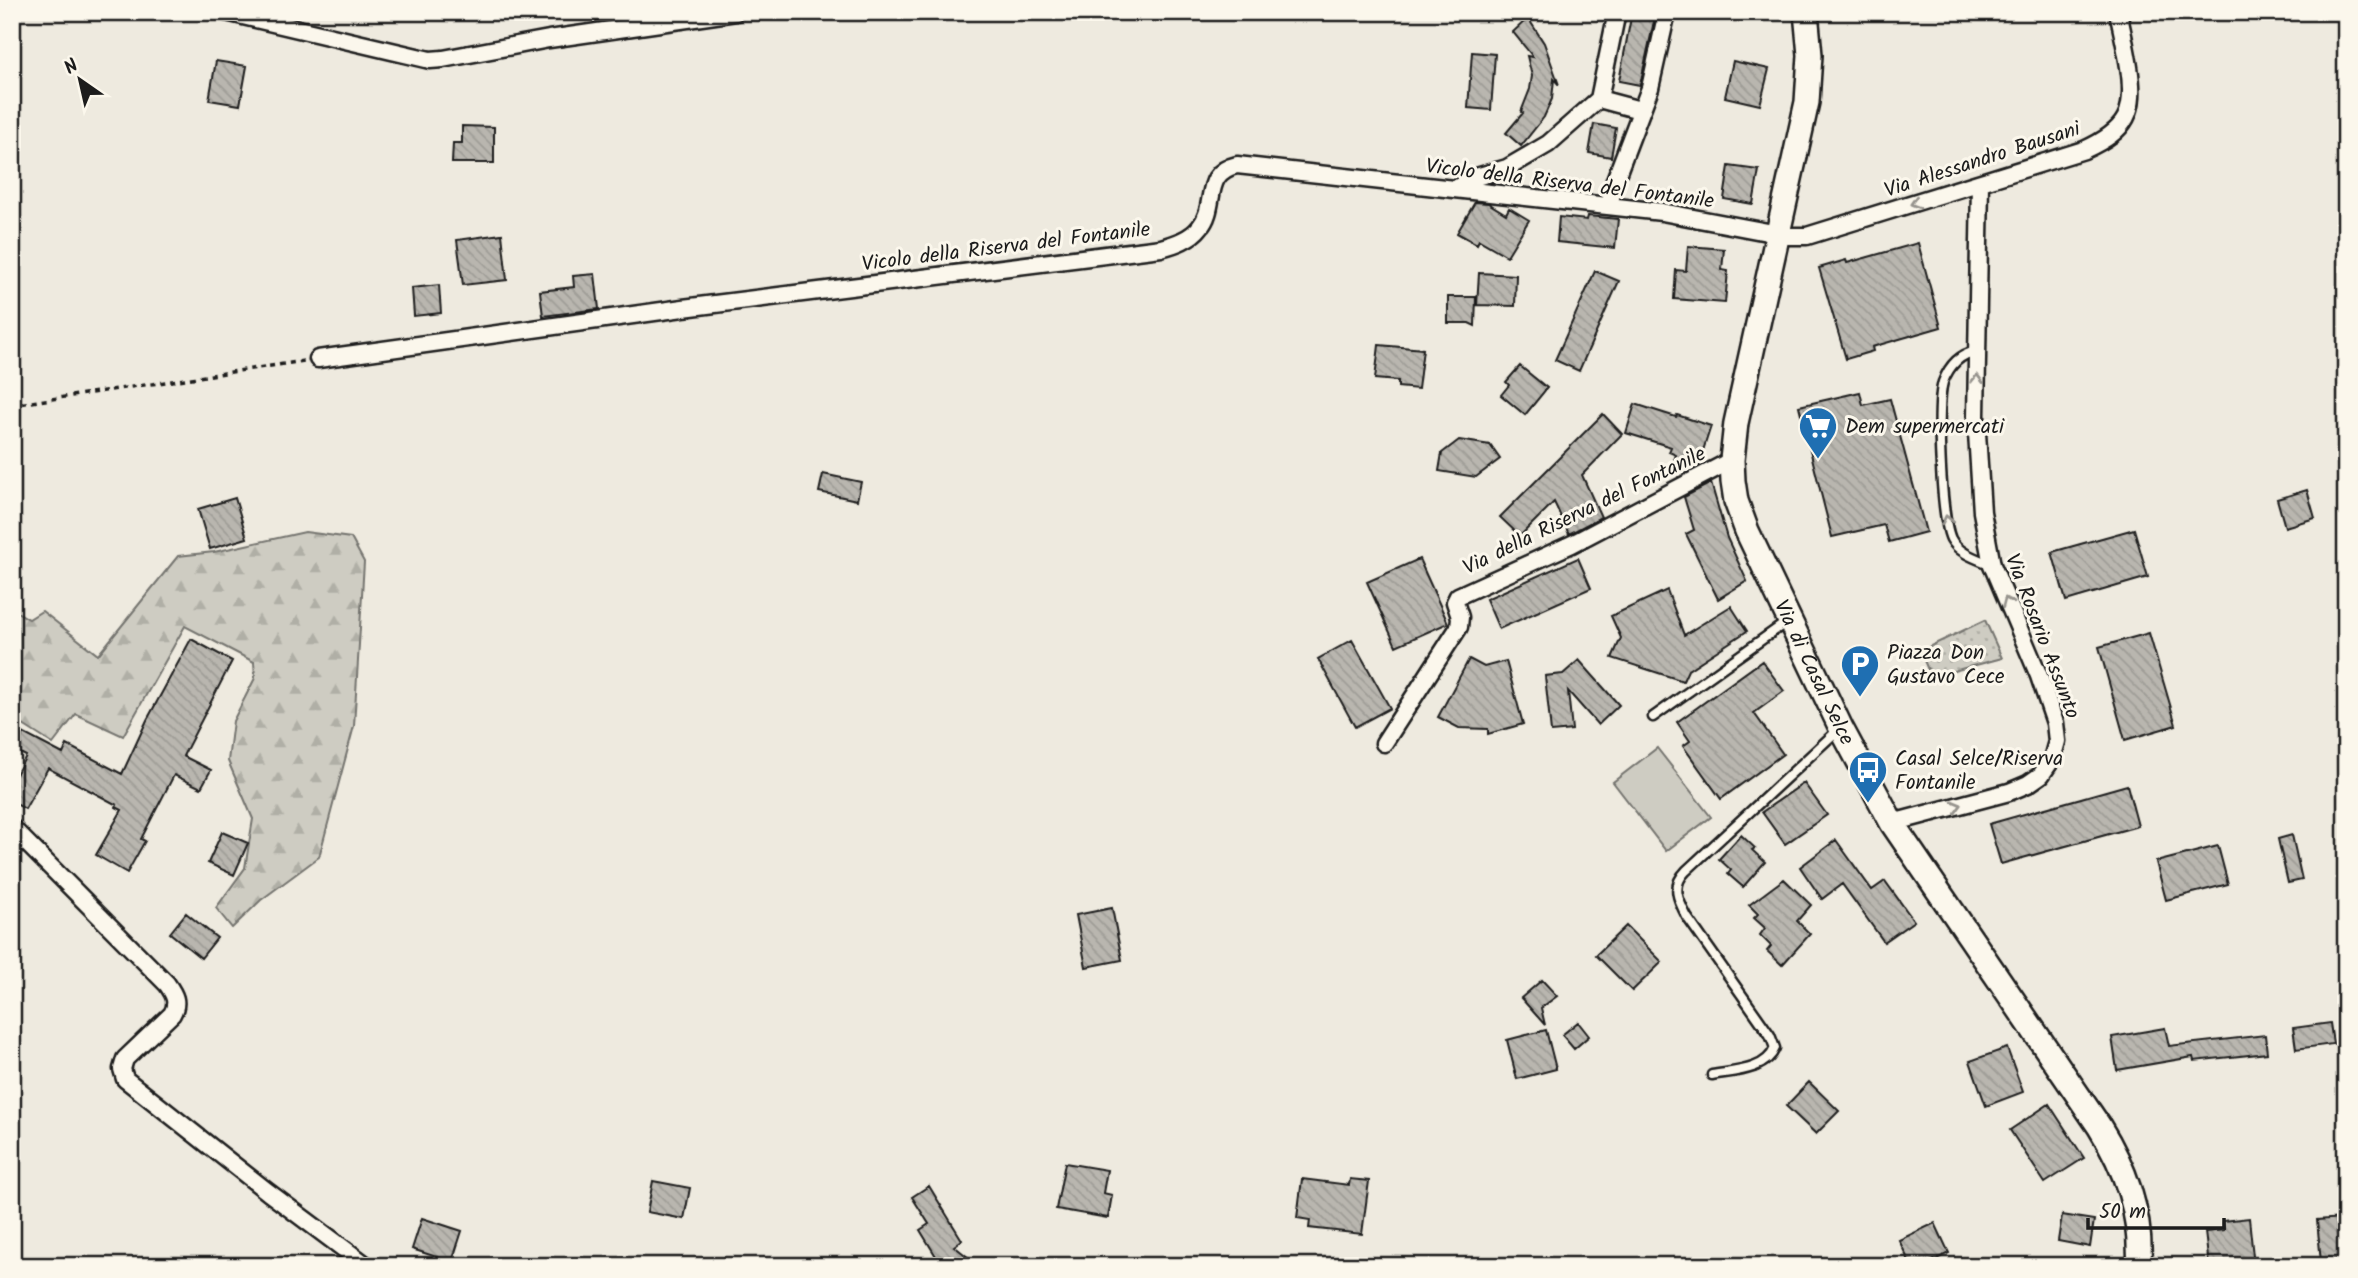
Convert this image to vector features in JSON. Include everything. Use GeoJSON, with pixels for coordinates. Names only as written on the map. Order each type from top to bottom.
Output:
{"type":"FeatureCollection","features":[{"type":"Feature","properties":{"kind":"main road","name":"Via di Casal Selce"},"geometry":{"type":"LineString","coordinates":[[1806,12],[1810,55],[1804,121],[1738,411],[1732,460],[1734,488],[1741,517],[1840,728],[1892,823],[2107,1138],[2123,1168],[2134,1199],[2140,1236],[2139,1266]]}},
{"type":"Feature","properties":{"kind":"street"},"geometry":{"type":"LineString","coordinates":[[226,12],[434,60],[549,38],[736,12]]}},
{"type":"Feature","properties":{"kind":"street"},"geometry":{"type":"LineString","coordinates":[[1455,189],[1476,177],[1507,168],[1548,144],[1599,99],[1618,12]]}},
{"type":"Feature","properties":{"kind":"street"},"geometry":{"type":"LineString","coordinates":[[1609,206],[1615,180],[1650,88],[1667,12]]}},
{"type":"Feature","properties":{"kind":"street","name":"Via Alessandro Bausani"},"geometry":{"type":"LineString","coordinates":[[1778,234],[1798,237],[1811,235],[2084,150],[2108,137],[2129,111],[2133,92],[2118,12]]}},
{"type":"Feature","properties":{"kind":"street"},"geometry":{"type":"LineString","coordinates":[[1599,99],[1640,110]]}},
{"type":"Feature","properties":{"kind":"street","name":"Vicolo della Riserva del Fontanile"},"geometry":{"type":"LineString","coordinates":[[318,359],[683,308],[1157,249],[1187,238],[1201,227],[1214,182],[1220,173],[1237,165],[1609,206],[1778,234]]}},
{"type":"Feature","properties":{"kind":"street","name":"Via Rosario Assunto"},"geometry":{"type":"LineString","coordinates":[[1892,823],[2019,788],[2041,775],[2052,759],[2057,741],[2055,723],[2039,676],[1992,565],[1979,487],[1976,418],[1980,183]]}},
{"type":"Feature","properties":{"kind":"street","name":"Via della Riserva del Fontanile"},"geometry":{"type":"LineString","coordinates":[[1384,743],[1459,627],[1460,617],[1455,602],[1458,596],[1572,544],[1732,460]]}},
{"type":"Feature","properties":{"kind":"street"},"geometry":{"type":"LineString","coordinates":[[12,828],[167,984],[176,998],[172,1014],[125,1059],[122,1069],[125,1079],[367,1266]]}},
{"type":"Feature","properties":{"kind":"lane"},"geometry":{"type":"LineString","coordinates":[[1978,351],[1968,353],[1956,361],[1947,373],[1941,391],[1944,504],[1945,519],[1952,541],[1964,552],[1992,565]]}},
{"type":"Feature","properties":{"kind":"lane"},"geometry":{"type":"LineString","coordinates":[[1653,717],[1789,620]]}},
{"type":"Feature","properties":{"kind":"lane"},"geometry":{"type":"LineString","coordinates":[[1712,1075],[1761,1064],[1771,1058],[1775,1048],[1770,1035],[1687,917],[1677,896],[1677,882],[1840,728]]}},
{"type":"Feature","properties":{"kind":"path"},"geometry":{"type":"LineString","coordinates":[[12,405],[318,359]]}},
{"type":"Feature","properties":{"kind":"green space"},"geometry":{"type":"Polygon","coordinates":[[[305,532],[351,538],[364,562],[354,726],[319,857],[261,900],[232,928],[216,908],[245,868],[253,819],[228,761],[233,721],[255,678],[254,662],[185,626],[123,736],[76,714],[53,744],[12,718],[12,609],[29,619],[42,611],[98,655],[178,556],[214,552],[305,532]]]}},
{"type":"Feature","properties":{"kind":"green space"},"geometry":{"type":"Polygon","coordinates":[[[1985,620],[2002,658],[1931,677],[1920,651],[1985,620]]]}},
{"type":"Feature","properties":{"kind":"green space"},"geometry":{"type":"Polygon","coordinates":[[[1657,748],[1711,817],[1666,851],[1613,782],[1657,748]]]}},
{"type":"Feature","properties":{"kind":"building"},"geometry":{"type":"Polygon","coordinates":[[[1632,12],[1656,12],[1640,85],[1619,81],[1632,12]]]}},
{"type":"Feature","properties":{"kind":"building"},"geometry":{"type":"Polygon","coordinates":[[[1528,18],[1544,43],[1559,85],[1554,79],[1552,99],[1544,117],[1521,146],[1506,133],[1523,113],[1521,112],[1530,89],[1532,76],[1527,56],[1533,57],[1513,32],[1528,18]]]}},
{"type":"Feature","properties":{"kind":"building"},"geometry":{"type":"Polygon","coordinates":[[[1472,52],[1495,54],[1491,110],[1468,108],[1472,52]]]}},
{"type":"Feature","properties":{"kind":"building"},"geometry":{"type":"Polygon","coordinates":[[[216,61],[247,66],[240,105],[209,100],[216,61]]]}},
{"type":"Feature","properties":{"kind":"building"},"geometry":{"type":"Polygon","coordinates":[[[1733,61],[1769,69],[1760,105],[1725,97],[1733,61]]]}},
{"type":"Feature","properties":{"kind":"building"},"geometry":{"type":"Polygon","coordinates":[[[1594,124],[1616,128],[1611,157],[1589,153],[1594,124]]]}},
{"type":"Feature","properties":{"kind":"building"},"geometry":{"type":"Polygon","coordinates":[[[462,126],[494,127],[494,163],[452,163],[453,143],[462,143],[462,126]]]}},
{"type":"Feature","properties":{"kind":"building"},"geometry":{"type":"Polygon","coordinates":[[[1729,166],[1759,170],[1753,204],[1724,199],[1729,166]]]}},
{"type":"Feature","properties":{"kind":"building"},"geometry":{"type":"Polygon","coordinates":[[[1475,202],[1488,203],[1506,214],[1509,208],[1529,220],[1507,256],[1479,240],[1477,244],[1457,233],[1475,202]]]}},
{"type":"Feature","properties":{"kind":"building"},"geometry":{"type":"Polygon","coordinates":[[[1588,216],[1618,219],[1615,248],[1557,242],[1559,217],[1587,220],[1588,216]]]}},
{"type":"Feature","properties":{"kind":"building"},"geometry":{"type":"Polygon","coordinates":[[[502,234],[507,280],[463,285],[457,240],[502,234]]]}},
{"type":"Feature","properties":{"kind":"building"},"geometry":{"type":"Polygon","coordinates":[[[1918,243],[1941,327],[1872,347],[1873,351],[1846,359],[1819,268],[1918,243]]]}},
{"type":"Feature","properties":{"kind":"building"},"geometry":{"type":"Polygon","coordinates":[[[1688,246],[1724,249],[1722,270],[1728,271],[1725,303],[1674,299],[1676,270],[1686,271],[1688,246]]]}},
{"type":"Feature","properties":{"kind":"building"},"geometry":{"type":"Polygon","coordinates":[[[1595,271],[1619,281],[1579,371],[1555,360],[1595,271]]]}},
{"type":"Feature","properties":{"kind":"building"},"geometry":{"type":"Polygon","coordinates":[[[1479,273],[1516,275],[1515,306],[1477,305],[1479,273]]]}},
{"type":"Feature","properties":{"kind":"building"},"geometry":{"type":"Polygon","coordinates":[[[595,274],[599,309],[543,316],[540,291],[574,287],[573,276],[595,274]]]}},
{"type":"Feature","properties":{"kind":"building"},"geometry":{"type":"Polygon","coordinates":[[[439,285],[441,313],[414,316],[412,288],[439,285]]]}},
{"type":"Feature","properties":{"kind":"building"},"geometry":{"type":"Polygon","coordinates":[[[1448,297],[1476,297],[1475,326],[1469,323],[1448,323],[1448,297]]]}},
{"type":"Feature","properties":{"kind":"building"},"geometry":{"type":"Polygon","coordinates":[[[1379,345],[1423,349],[1418,389],[1398,387],[1398,381],[1375,379],[1379,345]]]}},
{"type":"Feature","properties":{"kind":"building"},"geometry":{"type":"Polygon","coordinates":[[[1520,366],[1547,388],[1525,415],[1501,395],[1509,385],[1506,382],[1520,366]]]}},
{"type":"Feature","properties":{"kind":"building"},"geometry":{"type":"Polygon","coordinates":[[[1860,392],[1863,405],[1890,399],[1926,532],[1889,542],[1884,525],[1832,537],[1799,406],[1860,392]]]}},
{"type":"Feature","properties":{"kind":"building"},"geometry":{"type":"Polygon","coordinates":[[[1635,404],[1711,426],[1698,466],[1695,468],[1674,460],[1676,455],[1669,452],[1671,447],[1626,433],[1635,404]]]}},
{"type":"Feature","properties":{"kind":"building"},"geometry":{"type":"Polygon","coordinates":[[[1603,414],[1622,434],[1582,475],[1601,517],[1569,534],[1554,502],[1520,536],[1500,517],[1603,414]]]}},
{"type":"Feature","properties":{"kind":"building"},"geometry":{"type":"Polygon","coordinates":[[[1459,440],[1490,445],[1500,459],[1476,477],[1439,471],[1442,453],[1459,440]]]}},
{"type":"Feature","properties":{"kind":"building"},"geometry":{"type":"Polygon","coordinates":[[[823,474],[861,482],[857,500],[819,492],[823,474]]]}},
{"type":"Feature","properties":{"kind":"building"},"geometry":{"type":"Polygon","coordinates":[[[1711,483],[1727,538],[1747,581],[1718,599],[1686,534],[1694,530],[1684,497],[1711,483]]]}},
{"type":"Feature","properties":{"kind":"building"},"geometry":{"type":"Polygon","coordinates":[[[2307,490],[2315,518],[2285,527],[2277,499],[2307,490]]]}},
{"type":"Feature","properties":{"kind":"building"},"geometry":{"type":"Polygon","coordinates":[[[235,498],[247,538],[210,549],[198,509],[235,498]]]}},
{"type":"Feature","properties":{"kind":"building"},"geometry":{"type":"Polygon","coordinates":[[[2134,529],[2148,577],[2066,601],[2052,552],[2134,529]]]}},
{"type":"Feature","properties":{"kind":"building"},"geometry":{"type":"Polygon","coordinates":[[[1578,558],[1591,588],[1499,629],[1486,599],[1578,558]]]}},
{"type":"Feature","properties":{"kind":"building"},"geometry":{"type":"Polygon","coordinates":[[[1419,559],[1448,623],[1396,646],[1367,582],[1419,559]]]}},
{"type":"Feature","properties":{"kind":"building"},"geometry":{"type":"Polygon","coordinates":[[[1667,590],[1684,635],[1731,606],[1747,631],[1688,670],[1683,681],[1612,658],[1621,638],[1611,616],[1667,590]]]}},
{"type":"Feature","properties":{"kind":"building"},"geometry":{"type":"Polygon","coordinates":[[[2149,633],[2176,725],[2125,740],[2099,647],[2149,633]]]}},
{"type":"Feature","properties":{"kind":"building"},"geometry":{"type":"Polygon","coordinates":[[[191,639],[232,661],[183,756],[211,770],[201,788],[174,775],[141,839],[145,841],[127,873],[96,855],[122,810],[48,768],[25,809],[12,802],[12,782],[26,756],[14,750],[23,733],[63,754],[67,745],[122,774],[147,720],[191,639]]]}},
{"type":"Feature","properties":{"kind":"building"},"geometry":{"type":"Polygon","coordinates":[[[1352,640],[1390,708],[1355,727],[1318,659],[1352,640]]]}},
{"type":"Feature","properties":{"kind":"building"},"geometry":{"type":"Polygon","coordinates":[[[1469,659],[1484,667],[1506,661],[1523,724],[1488,734],[1488,729],[1459,728],[1438,717],[1469,659]]]}},
{"type":"Feature","properties":{"kind":"building"},"geometry":{"type":"Polygon","coordinates":[[[1579,660],[1619,705],[1598,725],[1568,691],[1572,730],[1551,732],[1545,676],[1563,674],[1579,660]]]}},
{"type":"Feature","properties":{"kind":"building"},"geometry":{"type":"Polygon","coordinates":[[[1762,661],[1784,691],[1754,713],[1783,754],[1721,799],[1683,746],[1690,741],[1677,722],[1762,661]]]}},
{"type":"Feature","properties":{"kind":"building"},"geometry":{"type":"Polygon","coordinates":[[[1804,783],[1827,815],[1785,844],[1762,812],[1804,783]]]}},
{"type":"Feature","properties":{"kind":"building"},"geometry":{"type":"Polygon","coordinates":[[[2127,785],[2138,826],[2001,864],[1989,824],[2127,785]]]}},
{"type":"Feature","properties":{"kind":"building"},"geometry":{"type":"Polygon","coordinates":[[[222,832],[248,843],[234,875],[208,863],[222,832]]]}},
{"type":"Feature","properties":{"kind":"building"},"geometry":{"type":"Polygon","coordinates":[[[1741,835],[1765,862],[1743,887],[1728,874],[1731,870],[1719,859],[1741,835]]]}},
{"type":"Feature","properties":{"kind":"building"},"geometry":{"type":"Polygon","coordinates":[[[2292,835],[2302,880],[2288,883],[2278,839],[2292,835]]]}},
{"type":"Feature","properties":{"kind":"building"},"geometry":{"type":"Polygon","coordinates":[[[1836,840],[1872,890],[1885,881],[1914,921],[1884,942],[1842,884],[1822,899],[1800,867],[1836,840]]]}},
{"type":"Feature","properties":{"kind":"building"},"geometry":{"type":"Polygon","coordinates":[[[2218,846],[2228,884],[2166,900],[2156,862],[2218,846]]]}},
{"type":"Feature","properties":{"kind":"building"},"geometry":{"type":"Polygon","coordinates":[[[1784,879],[1811,905],[1797,921],[1810,934],[1782,965],[1767,951],[1771,946],[1760,935],[1765,928],[1754,918],[1758,914],[1749,905],[1784,879]]]}},
{"type":"Feature","properties":{"kind":"building"},"geometry":{"type":"Polygon","coordinates":[[[1112,908],[1122,960],[1086,967],[1076,915],[1112,908]]]}},
{"type":"Feature","properties":{"kind":"building"},"geometry":{"type":"Polygon","coordinates":[[[186,913],[217,938],[201,958],[170,933],[186,913]]]}},
{"type":"Feature","properties":{"kind":"building"},"geometry":{"type":"Polygon","coordinates":[[[1626,926],[1662,962],[1632,991],[1596,955],[1626,926]]]}},
{"type":"Feature","properties":{"kind":"building"},"geometry":{"type":"Polygon","coordinates":[[[1542,980],[1557,996],[1541,1008],[1545,1025],[1521,998],[1542,980]]]}},
{"type":"Feature","properties":{"kind":"building"},"geometry":{"type":"Polygon","coordinates":[[[1578,1022],[1589,1036],[1574,1049],[1562,1035],[1578,1022]]]}},
{"type":"Feature","properties":{"kind":"building"},"geometry":{"type":"Polygon","coordinates":[[[2330,1023],[2333,1044],[2296,1049],[2293,1028],[2330,1023]]]}},
{"type":"Feature","properties":{"kind":"building"},"geometry":{"type":"Polygon","coordinates":[[[2165,1028],[2169,1046],[2265,1035],[2267,1053],[2194,1061],[2193,1057],[2117,1070],[2112,1037],[2165,1028]]]}},
{"type":"Feature","properties":{"kind":"building"},"geometry":{"type":"Polygon","coordinates":[[[1546,1030],[1556,1069],[1517,1079],[1507,1040],[1546,1030]]]}},
{"type":"Feature","properties":{"kind":"building"},"geometry":{"type":"Polygon","coordinates":[[[2007,1048],[2023,1092],[1986,1106],[1970,1061],[2007,1048]]]}},
{"type":"Feature","properties":{"kind":"building"},"geometry":{"type":"Polygon","coordinates":[[[1809,1082],[1839,1111],[1816,1134],[1786,1106],[1809,1082]]]}},
{"type":"Feature","properties":{"kind":"building"},"geometry":{"type":"Polygon","coordinates":[[[2049,1104],[2084,1158],[2045,1183],[2010,1130],[2049,1104]]]}},
{"type":"Feature","properties":{"kind":"building"},"geometry":{"type":"Polygon","coordinates":[[[1065,1163],[1107,1170],[1103,1193],[1112,1195],[1108,1218],[1056,1209],[1065,1163]]]}},
{"type":"Feature","properties":{"kind":"building"},"geometry":{"type":"Polygon","coordinates":[[[1302,1179],[1349,1185],[1350,1179],[1369,1181],[1362,1234],[1309,1228],[1310,1220],[1297,1218],[1302,1179]]]}},
{"type":"Feature","properties":{"kind":"building"},"geometry":{"type":"Polygon","coordinates":[[[653,1181],[690,1188],[684,1219],[647,1212],[653,1181]]]}},
{"type":"Feature","properties":{"kind":"building"},"geometry":{"type":"Polygon","coordinates":[[[929,1186],[962,1240],[954,1246],[979,1266],[942,1266],[920,1230],[929,1224],[912,1197],[929,1186]]]}},
{"type":"Feature","properties":{"kind":"building"},"geometry":{"type":"Polygon","coordinates":[[[2062,1215],[2094,1220],[2090,1247],[2058,1241],[2062,1215]]]}},
{"type":"Feature","properties":{"kind":"building"},"geometry":{"type":"Polygon","coordinates":[[[422,1218],[462,1231],[452,1262],[412,1249],[422,1218]]]}},
{"type":"Feature","properties":{"kind":"building"},"geometry":{"type":"Polygon","coordinates":[[[2249,1218],[2254,1266],[2209,1266],[2205,1232],[2224,1230],[2223,1221],[2249,1218]]]}},
{"type":"Feature","properties":{"kind":"building"},"geometry":{"type":"Polygon","coordinates":[[[2342,1218],[2346,1259],[2321,1262],[2317,1220],[2342,1218]]]}},
{"type":"Feature","properties":{"kind":"building"},"geometry":{"type":"Polygon","coordinates":[[[1935,1223],[1949,1253],[1922,1266],[1911,1266],[1899,1240],[1935,1223]]]}},
{"type":"Feature","properties":{"kind":"place","name":"Dem supermercati"},"geometry":{"type":"Point","coordinates":[1818,460]}},
{"type":"Feature","properties":{"kind":"place","name":"Piazza Don Gustavo Cece"},"geometry":{"type":"Point","coordinates":[1860,698]}},
{"type":"Feature","properties":{"kind":"place","name":"Casal Selce/Riserva Fontanile"},"geometry":{"type":"Point","coordinates":[1868,804]}}]}
